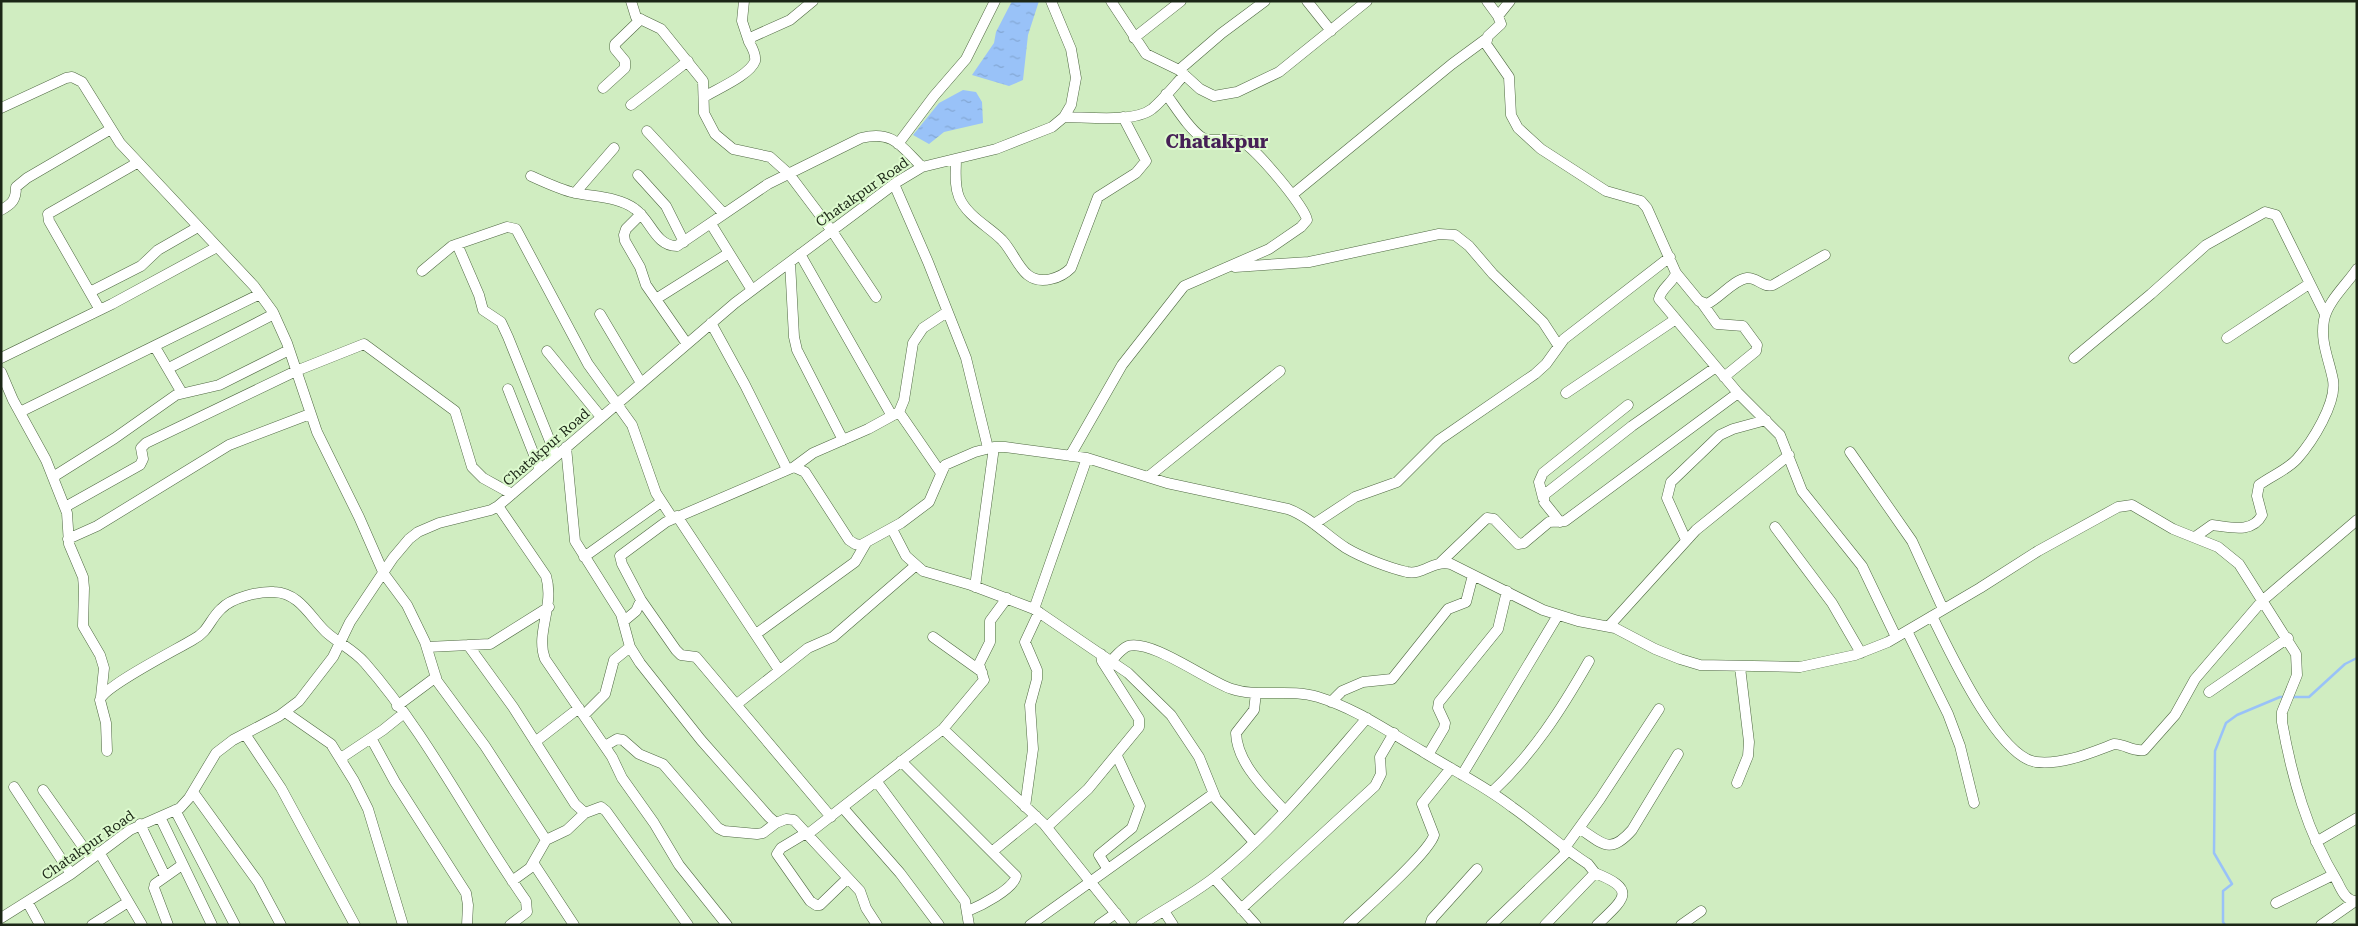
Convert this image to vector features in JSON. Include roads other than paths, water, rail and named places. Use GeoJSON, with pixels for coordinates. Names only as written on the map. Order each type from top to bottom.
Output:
{"type":"FeatureCollection","features":[{"type":"Feature","properties":{"kind":"street"},"geometry":{"type":"LineString","coordinates":[[631,1],[633,13],[661,29],[703,81],[705,117],[719,138],[733,149],[770,157],[789,174],[832,231],[876,297]]}},
{"type":"Feature","properties":{"kind":"street"},"geometry":{"type":"LineString","coordinates":[[704,96],[739,77],[754,62],[755,56],[742,21],[744,1]]}},
{"type":"Feature","properties":{"kind":"street"},"geometry":{"type":"LineString","coordinates":[[750,42],[758,33],[797,16],[813,1]]}},
{"type":"Feature","properties":{"kind":"street"},"geometry":{"type":"LineString","coordinates":[[898,144],[934,96],[966,59],[995,1]]}},
{"type":"Feature","properties":{"kind":"street"},"geometry":{"type":"LineString","coordinates":[[1051,1],[1071,49],[1076,78],[1072,105],[1064,117]]}},
{"type":"Feature","properties":{"kind":"street"},"geometry":{"type":"LineString","coordinates":[[1111,1],[1146,54],[1181,72],[1207,94],[1224,96],[1280,72],[1367,1]]}},
{"type":"Feature","properties":{"kind":"street"},"geometry":{"type":"LineString","coordinates":[[1134,38],[1181,1]]}},
{"type":"Feature","properties":{"kind":"street"},"geometry":{"type":"LineString","coordinates":[[1064,117],[1123,117],[1144,113],[1152,109],[1166,94],[1181,72],[1222,32],[1265,1]]}},
{"type":"Feature","properties":{"kind":"street"},"geometry":{"type":"LineString","coordinates":[[1307,1],[1331,31]]}},
{"type":"Feature","properties":{"kind":"street"},"geometry":{"type":"LineString","coordinates":[[1292,195],[1452,64],[1486,39],[1501,24],[1498,16],[1487,1]]}},
{"type":"Feature","properties":{"kind":"street"},"geometry":{"type":"LineString","coordinates":[[1498,16],[1510,1]]}},
{"type":"Feature","properties":{"kind":"street"},"geometry":{"type":"LineString","coordinates":[[603,88],[625,68],[625,61],[615,49],[615,44],[641,19]]}},
{"type":"Feature","properties":{"kind":"street"},"geometry":{"type":"LineString","coordinates":[[1486,39],[1486,44],[1509,77],[1511,115],[1518,128],[1541,148],[1606,191],[1641,201],[1647,208],[1676,273],[1717,324],[1743,326],[1757,345],[1756,351],[1724,377]]}},
{"type":"Feature","properties":{"kind":"street"},"geometry":{"type":"LineString","coordinates":[[631,105],[688,62]]}},
{"type":"Feature","properties":{"kind":"street"},"geometry":{"type":"LineString","coordinates":[[1,108],[45,87],[72,77],[82,82],[111,129],[137,162],[260,294],[274,314],[289,350],[310,414],[384,574],[407,605],[427,647],[441,688],[485,746],[546,840]]}},
{"type":"Feature","properties":{"kind":"street"},"geometry":{"type":"LineString","coordinates":[[1070,456],[1122,365],[1180,291],[1194,280],[1269,249],[1301,227],[1307,220],[1306,213],[1250,146],[1233,139],[1203,138],[1195,131],[1166,94]]}},
{"type":"Feature","properties":{"kind":"street","name":"Chatakpur Road"},"geometry":{"type":"LineString","coordinates":[[1,918],[28,903],[71,874],[140,824],[175,810],[185,803],[216,753],[299,701],[333,657],[350,622],[402,547],[418,532],[439,523],[491,510],[498,506],[711,323],[894,184],[922,167],[996,149],[1052,127],[1064,117]]}},
{"type":"Feature","properties":{"kind":"street"},"geometry":{"type":"LineString","coordinates":[[956,159],[958,195],[971,213],[1007,246],[1020,268],[1030,277],[1038,281],[1055,278],[1065,274],[1071,268],[1098,197],[1136,172],[1146,161],[1123,117]]}},
{"type":"Feature","properties":{"kind":"street"},"geometry":{"type":"LineString","coordinates":[[1,210],[11,204],[15,199],[16,187],[27,178],[111,129]]}},
{"type":"Feature","properties":{"kind":"street"},"geometry":{"type":"LineString","coordinates":[[647,131],[724,214]]}},
{"type":"Feature","properties":{"kind":"street"},"geometry":{"type":"LineString","coordinates":[[531,176],[575,193],[628,205],[641,214],[662,243],[677,246],[768,184],[861,138],[883,135],[891,137],[922,167]]}},
{"type":"Feature","properties":{"kind":"street"},"geometry":{"type":"LineString","coordinates":[[575,193],[614,148]]}},
{"type":"Feature","properties":{"kind":"street"},"geometry":{"type":"LineString","coordinates":[[100,310],[49,221],[48,214],[137,162]]}},
{"type":"Feature","properties":{"kind":"street"},"geometry":{"type":"LineString","coordinates":[[638,175],[661,199],[684,242]]}},
{"type":"Feature","properties":{"kind":"street"},"geometry":{"type":"LineString","coordinates":[[894,184],[966,358],[991,448],[976,587]]}},
{"type":"Feature","properties":{"kind":"street"},"geometry":{"type":"LineString","coordinates":[[2074,358],[2206,245],[2260,213],[2266,212],[2276,216],[2309,284],[2326,314]]}},
{"type":"Feature","properties":{"kind":"street"},"geometry":{"type":"LineString","coordinates":[[641,214],[626,230],[625,241],[656,299],[687,344]]}},
{"type":"Feature","properties":{"kind":"street"},"geometry":{"type":"LineString","coordinates":[[711,224],[752,290]]}},
{"type":"Feature","properties":{"kind":"street"},"geometry":{"type":"LineString","coordinates":[[90,292],[141,266],[158,250],[198,227]]}},
{"type":"Feature","properties":{"kind":"street"},"geometry":{"type":"LineString","coordinates":[[422,271],[443,252],[456,244],[507,227],[516,229],[588,364],[634,428],[661,502],[675,518],[779,670]]}},
{"type":"Feature","properties":{"kind":"street"},"geometry":{"type":"LineString","coordinates":[[1224,268],[1309,262],[1439,234],[1455,235],[1543,322],[1558,345]]}},
{"type":"Feature","properties":{"kind":"street"},"geometry":{"type":"LineString","coordinates":[[456,244],[484,310],[501,322],[556,456]]}},
{"type":"Feature","properties":{"kind":"street"},"geometry":{"type":"LineString","coordinates":[[1,358],[100,310],[217,247]]}},
{"type":"Feature","properties":{"kind":"street"},"geometry":{"type":"LineString","coordinates":[[656,299],[729,253]]}},
{"type":"Feature","properties":{"kind":"street"},"geometry":{"type":"LineString","coordinates":[[800,254],[895,414],[941,473]]}},
{"type":"Feature","properties":{"kind":"street"},"geometry":{"type":"LineString","coordinates":[[1702,303],[1711,302],[1746,278],[1754,279],[1766,286],[1773,285],[1825,255]]}},
{"type":"Feature","properties":{"kind":"street"},"geometry":{"type":"LineString","coordinates":[[1314,524],[1346,502],[1397,482],[1439,440],[1535,374],[1546,364],[1558,345],[1670,257]]}},
{"type":"Feature","properties":{"kind":"street"},"geometry":{"type":"LineString","coordinates":[[790,262],[797,350],[843,440]]}},
{"type":"Feature","properties":{"kind":"street"},"geometry":{"type":"LineString","coordinates":[[2194,537],[2212,525],[2245,528],[2258,522],[2262,515],[2257,496],[2259,485],[2297,458],[2323,420],[2334,390],[2322,342],[2326,314],[2357,269]]}},
{"type":"Feature","properties":{"kind":"street"},"geometry":{"type":"LineString","coordinates":[[1676,273],[1674,279],[1659,296],[1659,299],[1738,393],[1780,435],[1802,491],[1862,566],[1896,637]]}},
{"type":"Feature","properties":{"kind":"street"},"geometry":{"type":"LineString","coordinates":[[2227,338],[2309,284]]}},
{"type":"Feature","properties":{"kind":"street"},"geometry":{"type":"LineString","coordinates":[[20,412],[260,294]]}},
{"type":"Feature","properties":{"kind":"street"},"geometry":{"type":"LineString","coordinates":[[831,817],[696,657],[681,655],[676,650],[641,600],[622,564],[620,556],[655,529],[675,518],[791,468],[813,453],[895,414],[904,400],[913,343],[923,328],[947,312]]}},
{"type":"Feature","properties":{"kind":"street"},"geometry":{"type":"LineString","coordinates":[[169,368],[274,314]]}},
{"type":"Feature","properties":{"kind":"street"},"geometry":{"type":"LineString","coordinates":[[600,314],[640,383]]}},
{"type":"Feature","properties":{"kind":"street"},"geometry":{"type":"LineString","coordinates":[[1566,393],[1676,319]]}},
{"type":"Feature","properties":{"kind":"street"},"geometry":{"type":"LineString","coordinates":[[711,323],[791,468],[805,472],[849,540],[855,544],[866,543],[892,529],[929,502],[945,465],[991,448],[1087,458],[1218,496],[1288,509],[1314,524],[1360,556],[1407,572],[1416,572],[1441,562],[1487,518],[1494,520],[1518,544],[1524,543],[1550,522],[1560,522],[1569,519],[1738,393]]}},
{"type":"Feature","properties":{"kind":"street"},"geometry":{"type":"LineString","coordinates":[[65,508],[140,465],[143,459],[141,448],[146,443],[296,371],[364,344],[455,410],[472,467],[483,478],[512,494]]}},
{"type":"Feature","properties":{"kind":"street"},"geometry":{"type":"LineString","coordinates":[[156,346],[182,393]]}},
{"type":"Feature","properties":{"kind":"street"},"geometry":{"type":"LineString","coordinates":[[53,477],[116,438],[156,407],[182,393],[219,385],[289,350]]}},
{"type":"Feature","properties":{"kind":"street"},"geometry":{"type":"LineString","coordinates":[[547,352],[601,417]]}},
{"type":"Feature","properties":{"kind":"street"},"geometry":{"type":"LineString","coordinates":[[1543,498],[1548,491],[1632,426],[1716,367]]}},
{"type":"Feature","properties":{"kind":"street"},"geometry":{"type":"LineString","coordinates":[[1148,477],[1280,371]]}},
{"type":"Feature","properties":{"kind":"street"},"geometry":{"type":"LineString","coordinates":[[2,375],[53,477],[65,508],[68,520],[68,539],[83,577],[83,626],[100,655],[104,668],[101,697],[107,751]]}},
{"type":"Feature","properties":{"kind":"street"},"geometry":{"type":"LineString","coordinates":[[508,389],[540,470]]}},
{"type":"Feature","properties":{"kind":"street"},"geometry":{"type":"LineString","coordinates":[[1560,522],[1543,498],[1538,482],[1540,476],[1628,405]]}},
{"type":"Feature","properties":{"kind":"street"},"geometry":{"type":"LineString","coordinates":[[68,539],[97,526],[129,508],[229,445],[310,414]]}},
{"type":"Feature","properties":{"kind":"street"},"geometry":{"type":"LineString","coordinates":[[1686,540],[1667,498],[1666,494],[1671,482],[1720,435],[1733,429],[1766,420]]}},
{"type":"Feature","properties":{"kind":"street"},"geometry":{"type":"LineString","coordinates":[[566,447],[575,542],[624,621],[630,647],[640,664],[701,740],[776,823]]}},
{"type":"Feature","properties":{"kind":"street"},"geometry":{"type":"LineString","coordinates":[[1850,452],[1912,541],[1943,609]]}},
{"type":"Feature","properties":{"kind":"street"},"geometry":{"type":"LineString","coordinates":[[1609,626],[1686,540],[1735,497],[1788,455]]}},
{"type":"Feature","properties":{"kind":"street"},"geometry":{"type":"LineString","coordinates":[[1025,807],[1033,749],[1030,705],[1037,679],[1037,670],[1025,642],[1087,458]]}},
{"type":"Feature","properties":{"kind":"street"},"geometry":{"type":"LineString","coordinates":[[584,557],[661,502]]}},
{"type":"Feature","properties":{"kind":"street"},"geometry":{"type":"LineString","coordinates":[[1441,562],[1558,615],[1609,626],[1680,659],[1700,664],[1740,667],[1800,667],[1860,653],[1896,637],[2038,551],[2126,504],[2132,505],[2174,528],[2218,547],[2234,558],[2288,638],[2296,654],[2298,665],[2294,685],[2282,712],[2284,734],[2296,786],[2316,842],[2333,875],[2348,898],[2355,902],[2320,925]]}},
{"type":"Feature","properties":{"kind":"street"},"geometry":{"type":"LineString","coordinates":[[498,506],[546,576],[549,586],[549,607],[544,628],[543,653],[605,746],[622,778],[654,823],[679,865],[727,925]]}},
{"type":"Feature","properties":{"kind":"street"},"geometry":{"type":"LineString","coordinates":[[1932,616],[1966,681],[2006,744],[2024,758],[2047,763],[2067,760],[2114,744],[2121,744],[2138,751],[2150,746],[2175,715],[2195,679],[2262,601],[2357,520]]}},
{"type":"Feature","properties":{"kind":"street"},"geometry":{"type":"LineString","coordinates":[[1775,527],[1832,604],[1860,653]]}},
{"type":"Feature","properties":{"kind":"street"},"geometry":{"type":"LineString","coordinates":[[892,529],[901,548],[915,566],[923,571],[976,587],[1036,610],[1134,678],[1171,715],[1199,758],[1213,794],[1254,842]]}},
{"type":"Feature","properties":{"kind":"street"},"geometry":{"type":"LineString","coordinates":[[756,634],[855,562],[866,543]]}},
{"type":"Feature","properties":{"kind":"street"},"geometry":{"type":"LineString","coordinates":[[737,704],[815,644],[833,637],[915,566]]}},
{"type":"Feature","properties":{"kind":"street"},"geometry":{"type":"LineString","coordinates":[[1331,702],[1342,692],[1363,682],[1392,679],[1448,609],[1466,602],[1473,575]]}},
{"type":"Feature","properties":{"kind":"street"},"geometry":{"type":"LineString","coordinates":[[1428,755],[1444,728],[1445,722],[1438,708],[1439,702],[1498,629],[1507,591]]}},
{"type":"Feature","properties":{"kind":"street"},"geometry":{"type":"LineString","coordinates":[[101,697],[148,665],[202,635],[221,608],[229,603],[256,594],[274,592],[295,599],[306,608],[327,633],[364,662],[425,744],[528,906],[524,916],[510,925]]}},
{"type":"Feature","properties":{"kind":"street"},"geometry":{"type":"LineString","coordinates":[[848,878],[820,904],[816,905],[810,901],[777,854],[781,848],[807,834],[843,808],[943,729],[984,680],[979,664],[990,642],[990,622],[1006,598]]}},
{"type":"Feature","properties":{"kind":"street"},"geometry":{"type":"LineString","coordinates":[[624,621],[636,611],[641,600]]}},
{"type":"Feature","properties":{"kind":"street"},"geometry":{"type":"LineString","coordinates":[[427,647],[490,644],[549,607]]}},
{"type":"Feature","properties":{"kind":"street"},"geometry":{"type":"LineString","coordinates":[[1462,774],[1558,615]]}},
{"type":"Feature","properties":{"kind":"street"},"geometry":{"type":"LineString","coordinates":[[1907,630],[1948,714],[1960,746],[1974,803]]}},
{"type":"Feature","properties":{"kind":"street"},"geometry":{"type":"LineString","coordinates":[[933,637],[983,673]]}},
{"type":"Feature","properties":{"kind":"street"},"geometry":{"type":"LineString","coordinates":[[2209,692],[2288,638]]}},
{"type":"Feature","properties":{"kind":"street"},"geometry":{"type":"LineString","coordinates":[[1111,661],[1125,648],[1134,645],[1173,658],[1202,676],[1232,689],[1256,693],[1284,691],[1316,696],[1367,718],[1492,792],[1592,868],[1595,873],[1618,884],[1622,888],[1623,894],[1620,902],[1597,925]]}},
{"type":"Feature","properties":{"kind":"street"},"geometry":{"type":"LineString","coordinates":[[468,646],[535,742],[575,804],[584,813]]}},
{"type":"Feature","properties":{"kind":"street"},"geometry":{"type":"LineString","coordinates":[[535,742],[606,694],[614,660],[630,647]]}},
{"type":"Feature","properties":{"kind":"street"},"geometry":{"type":"LineString","coordinates":[[1047,827],[1088,789],[1136,733],[1139,719],[1102,662],[1101,654]]}},
{"type":"Feature","properties":{"kind":"street"},"geometry":{"type":"LineString","coordinates":[[1492,792],[1520,764],[1543,736],[1589,661]]}},
{"type":"Feature","properties":{"kind":"street"},"geometry":{"type":"LineString","coordinates":[[1737,783],[1748,756],[1749,742],[1740,667]]}},
{"type":"Feature","properties":{"kind":"street"},"geometry":{"type":"LineString","coordinates":[[341,758],[371,738],[436,676]]}},
{"type":"Feature","properties":{"kind":"street"},"geometry":{"type":"LineString","coordinates":[[1256,693],[1254,710],[1236,733],[1238,747],[1263,787],[1284,810]]}},
{"type":"Feature","properties":{"kind":"street"},"geometry":{"type":"LineString","coordinates":[[1491,925],[1566,850],[1659,710]]}},
{"type":"Feature","properties":{"kind":"street"},"geometry":{"type":"LineString","coordinates":[[284,712],[322,736],[341,758],[368,808],[403,925]]}},
{"type":"Feature","properties":{"kind":"street"},"geometry":{"type":"LineString","coordinates":[[1141,925],[1214,878],[1254,842],[1367,718]]}},
{"type":"Feature","properties":{"kind":"street"},"geometry":{"type":"LineString","coordinates":[[943,729],[1047,827],[1125,925]]}},
{"type":"Feature","properties":{"kind":"street"},"geometry":{"type":"LineString","coordinates":[[1241,909],[1375,786],[1381,774],[1380,757],[1394,733]]}},
{"type":"Feature","properties":{"kind":"street"},"geometry":{"type":"LineString","coordinates":[[245,734],[280,788],[355,925]]}},
{"type":"Feature","properties":{"kind":"street"},"geometry":{"type":"LineString","coordinates":[[371,738],[396,782],[466,893],[468,905],[467,925]]}},
{"type":"Feature","properties":{"kind":"street"},"geometry":{"type":"LineString","coordinates":[[605,746],[617,739],[623,740],[639,754],[658,760],[712,823],[724,831],[763,833],[776,823],[791,819],[860,891],[866,908],[877,925]]}},
{"type":"Feature","properties":{"kind":"street"},"geometry":{"type":"LineString","coordinates":[[1580,828],[1605,845],[1616,845],[1624,839],[1632,830],[1678,754]]}},
{"type":"Feature","properties":{"kind":"street"},"geometry":{"type":"LineString","coordinates":[[1107,868],[1099,855],[1132,828],[1140,806],[1139,799],[1117,756]]}},
{"type":"Feature","properties":{"kind":"street"},"geometry":{"type":"LineString","coordinates":[[901,762],[1014,873],[1016,879],[986,902],[968,911]]}},
{"type":"Feature","properties":{"kind":"street"},"geometry":{"type":"LineString","coordinates":[[1348,925],[1415,860],[1433,839],[1434,835],[1422,804],[1450,768]]}},
{"type":"Feature","properties":{"kind":"street"},"geometry":{"type":"LineString","coordinates":[[877,782],[965,901],[969,925]]}},
{"type":"Feature","properties":{"kind":"street"},"geometry":{"type":"LineString","coordinates":[[14,787],[71,874]]}},
{"type":"Feature","properties":{"kind":"street"},"geometry":{"type":"LineString","coordinates":[[43,790],[95,855],[142,925]]}},
{"type":"Feature","properties":{"kind":"street"},"geometry":{"type":"LineString","coordinates":[[193,792],[258,882],[281,925]]}},
{"type":"Feature","properties":{"kind":"street"},"geometry":{"type":"LineString","coordinates":[[1030,925],[1090,880],[1175,823],[1213,794]]}},
{"type":"Feature","properties":{"kind":"street"},"geometry":{"type":"LineString","coordinates":[[512,881],[534,864],[546,840],[567,830],[584,813],[601,807],[606,811],[688,925]]}},
{"type":"Feature","properties":{"kind":"street"},"geometry":{"type":"LineString","coordinates":[[843,808],[900,874],[939,925]]}},
{"type":"Feature","properties":{"kind":"street"},"geometry":{"type":"LineString","coordinates":[[175,810],[235,925]]}},
{"type":"Feature","properties":{"kind":"street"},"geometry":{"type":"LineString","coordinates":[[993,851],[1036,816]]}},
{"type":"Feature","properties":{"kind":"street"},"geometry":{"type":"LineString","coordinates":[[160,817],[212,925]]}},
{"type":"Feature","properties":{"kind":"street"},"geometry":{"type":"LineString","coordinates":[[2316,842],[2355,823]]}},
{"type":"Feature","properties":{"kind":"street"},"geometry":{"type":"LineString","coordinates":[[140,824],[164,876]]}},
{"type":"Feature","properties":{"kind":"street"},"geometry":{"type":"LineString","coordinates":[[534,864],[574,925]]}},
{"type":"Feature","properties":{"kind":"street"},"geometry":{"type":"LineString","coordinates":[[168,925],[154,888],[164,876],[182,866]]}},
{"type":"Feature","properties":{"kind":"street"},"geometry":{"type":"LineString","coordinates":[[1430,925],[1432,919],[1477,869]]}},
{"type":"Feature","properties":{"kind":"street"},"geometry":{"type":"LineString","coordinates":[[1545,925],[1595,873]]}},
{"type":"Feature","properties":{"kind":"street"},"geometry":{"type":"LineString","coordinates":[[2276,903],[2333,875]]}},
{"type":"Feature","properties":{"kind":"street"},"geometry":{"type":"LineString","coordinates":[[1214,878],[1256,925]]}},
{"type":"Feature","properties":{"kind":"street"},"geometry":{"type":"LineString","coordinates":[[92,925],[128,902]]}},
{"type":"Feature","properties":{"kind":"street"},"geometry":{"type":"LineString","coordinates":[[28,903],[40,925]]}},
{"type":"Feature","properties":{"kind":"street"},"geometry":{"type":"LineString","coordinates":[[1164,911],[1173,925]]}},
{"type":"Feature","properties":{"kind":"street"},"geometry":{"type":"LineString","coordinates":[[1681,925],[1701,911]]}},
{"type":"Feature","properties":{"kind":"street"},"geometry":{"type":"LineString","coordinates":[[1099,925],[1116,913]]}},
{"type":"Feature","properties":{"kind":"water"},"geometry":{"type":"Polygon","coordinates":[[[1012,1],[1039,1],[1028,35],[1023,80],[1009,86],[972,75],[994,43],[996,32],[1012,1]]]}},
{"type":"Feature","properties":{"kind":"water"},"geometry":{"type":"Polygon","coordinates":[[[963,90],[976,92],[982,102],[983,123],[944,132],[929,144],[913,135],[939,103],[963,90]]]}},
{"type":"Feature","properties":{"kind":"waterway"},"geometry":{"type":"LineString","coordinates":[[2290,697],[2309,697],[2345,664],[2357,658]]}},
{"type":"Feature","properties":{"kind":"waterway"},"geometry":{"type":"LineString","coordinates":[[2225,925],[2223,922],[2223,891],[2232,884],[2214,853],[2215,751],[2226,723],[2237,715],[2284,697]]}},
{"type":"Feature","properties":{"kind":"district","name":"Chatakpur"},"geometry":{"type":"Point","coordinates":[1217,141]}}]}
